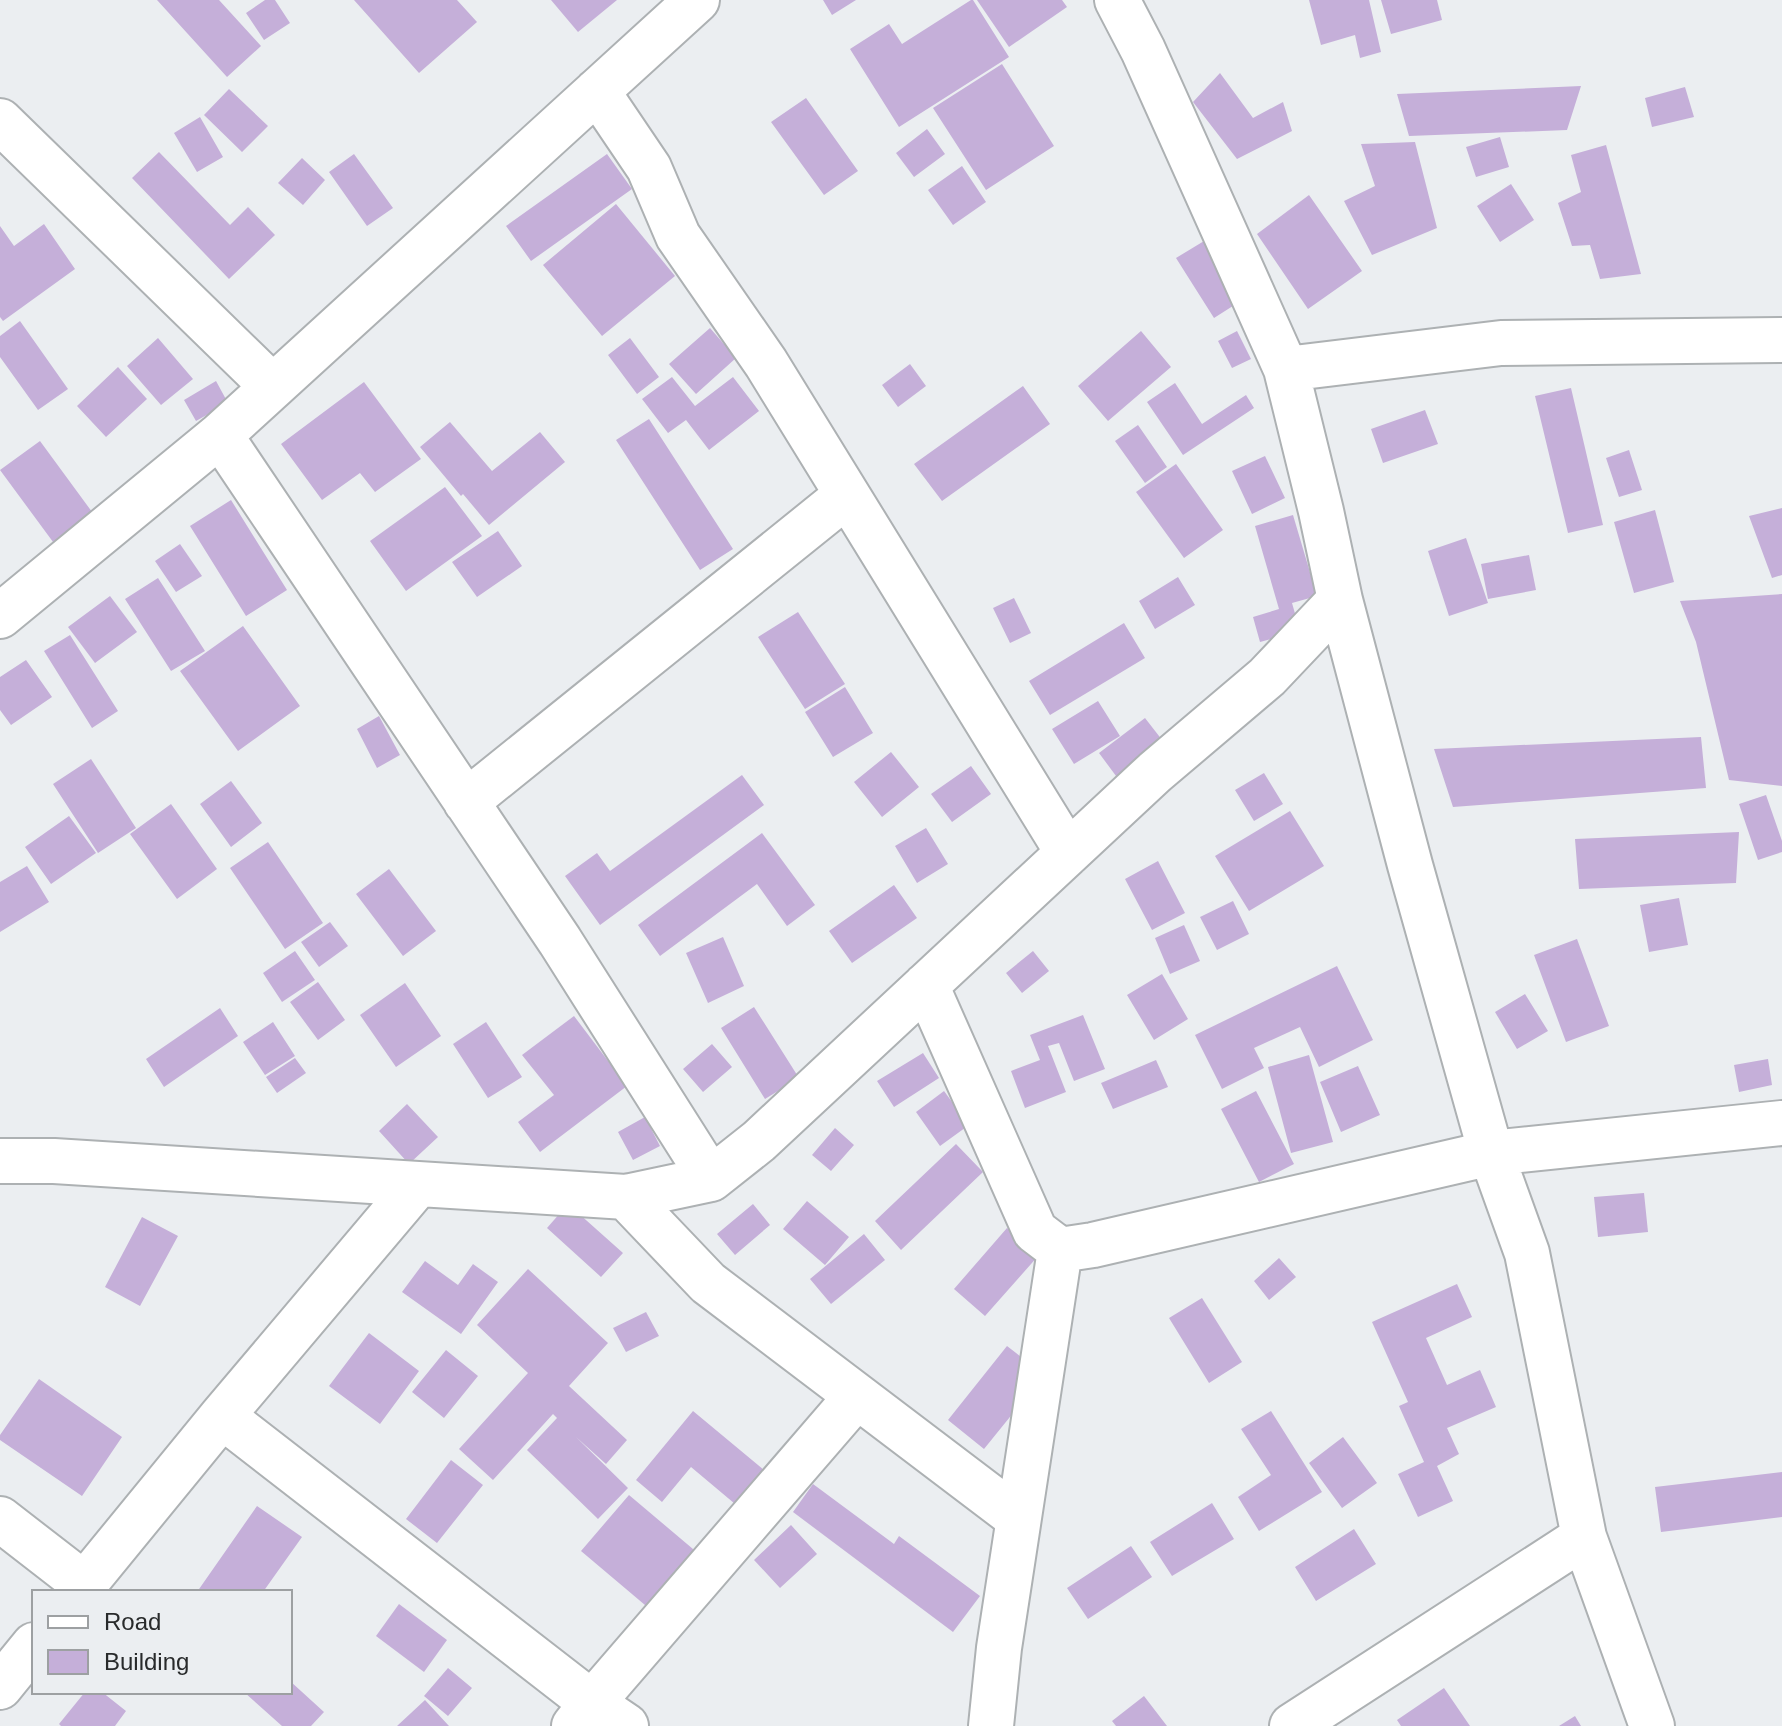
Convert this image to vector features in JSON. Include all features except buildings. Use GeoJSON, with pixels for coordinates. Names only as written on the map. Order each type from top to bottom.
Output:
{"type":"FeatureCollection","features":[{"type":"Feature","properties":{"kind":"street"},"geometry":{"type":"LineString","coordinates":[[0,616],[220,435],[697,0]]}},
{"type":"Feature","properties":{"kind":"street"},"geometry":{"type":"LineString","coordinates":[[1117,0],[1143,50],[1286,369],[1340,600],[1410,865],[1491,1153],[1527,1253],[1584,1537],[1652,1726]]}},
{"type":"Feature","properties":{"kind":"street"},"geometry":{"type":"LineString","coordinates":[[597,91],[649,168],[678,236],[766,363],[1068,853]]}},
{"type":"Feature","properties":{"kind":"street"},"geometry":{"type":"LineString","coordinates":[[0,121],[272,386]]}},
{"type":"Feature","properties":{"kind":"street"},"geometry":{"type":"LineString","coordinates":[[1286,369],[1501,343],[1782,340]]}},
{"type":"Feature","properties":{"kind":"street"},"geometry":{"type":"LineString","coordinates":[[220,435],[560,941],[711,1179]]}},
{"type":"Feature","properties":{"kind":"street"},"geometry":{"type":"LineString","coordinates":[[466,802],[847,495]]}},
{"type":"Feature","properties":{"kind":"street"},"geometry":{"type":"LineString","coordinates":[[0,1161],[54,1161],[626,1197],[711,1179],[759,1141],[1155,772],[1267,677],[1340,600]]}},
{"type":"Feature","properties":{"kind":"street"},"geometry":{"type":"LineString","coordinates":[[926,985],[1035,1231],[1060,1250],[1491,1153],[1782,1123]]}},
{"type":"Feature","properties":{"kind":"street"},"geometry":{"type":"LineString","coordinates":[[0,1519],[81,1588],[418,1184]]}},
{"type":"Feature","properties":{"kind":"street"},"geometry":{"type":"LineString","coordinates":[[626,1197],[708,1283],[1018,1518]]}},
{"type":"Feature","properties":{"kind":"street"},"geometry":{"type":"LineString","coordinates":[[991,1726],[999,1648],[1060,1250]]}},
{"type":"Feature","properties":{"kind":"street"},"geometry":{"type":"LineString","coordinates":[[222,1416],[597,1718],[857,1396]]}},
{"type":"Feature","properties":{"kind":"street"},"geometry":{"type":"LineString","coordinates":[[1292,1726],[1584,1537]]}},
{"type":"Feature","properties":{"kind":"street"},"geometry":{"type":"LineString","coordinates":[[0,1687],[32,1647]]}}]}
